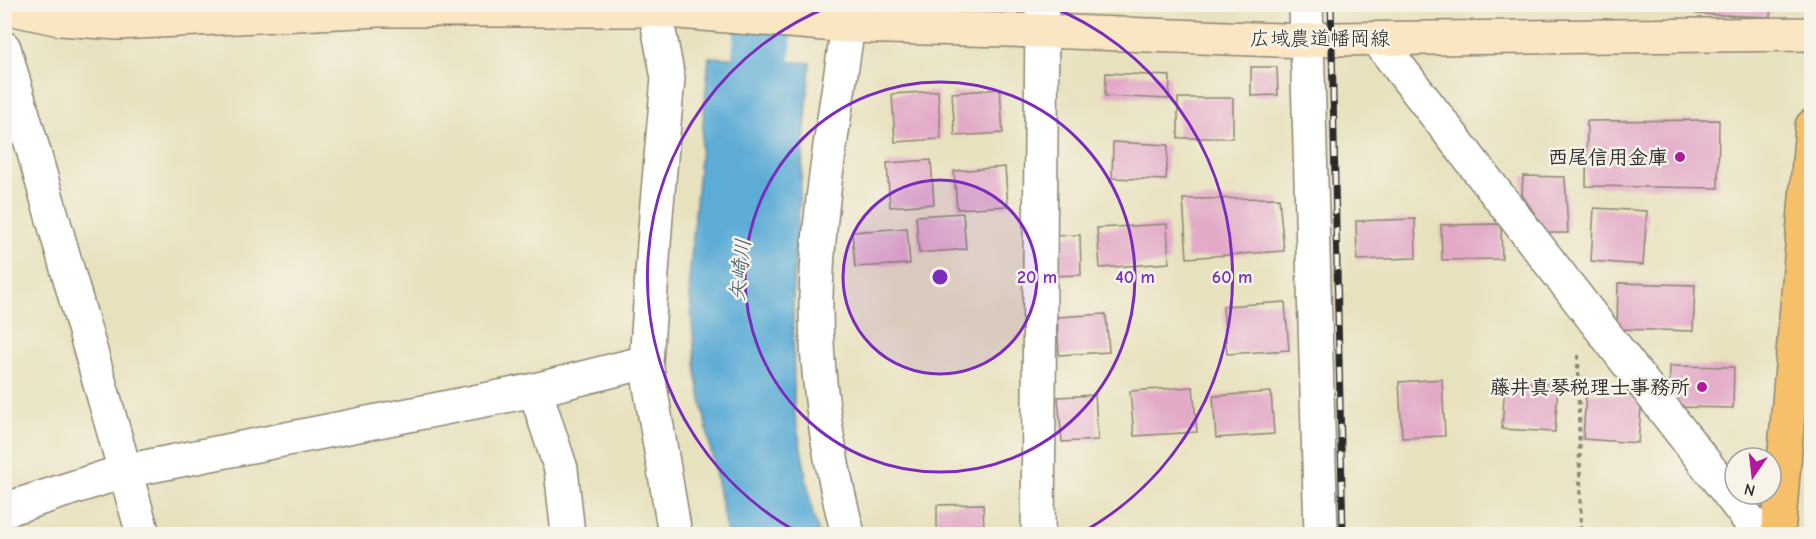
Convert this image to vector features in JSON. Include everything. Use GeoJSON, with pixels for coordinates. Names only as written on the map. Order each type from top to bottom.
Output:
{"type":"FeatureCollection","features":[{"type":"Feature","properties":{"kind":"main road"},"geometry":{"type":"LineString","coordinates":[[1778,534],[1806,281],[1812,126]]}},
{"type":"Feature","properties":{"kind":"street"},"geometry":{"type":"LineString","coordinates":[[1306,4],[1321,534]]}},
{"type":"Feature","properties":{"kind":"street"},"geometry":{"type":"LineString","coordinates":[[4,7],[60,18],[118,23],[379,7],[655,7],[668,78],[646,362],[675,534]]}},
{"type":"Feature","properties":{"kind":"street","name":"広域農道幡岡線"},"geometry":{"type":"LineString","coordinates":[[655,7],[843,18],[1043,18],[1306,41],[1812,34]]}},
{"type":"Feature","properties":{"kind":"street"},"geometry":{"type":"LineString","coordinates":[[843,18],[820,231],[816,298],[822,405],[837,494],[848,534]]}},
{"type":"Feature","properties":{"kind":"street"},"geometry":{"type":"LineString","coordinates":[[1038,534],[1043,18]]}},
{"type":"Feature","properties":{"kind":"street"},"geometry":{"type":"LineString","coordinates":[[1377,39],[1760,534]]}},
{"type":"Feature","properties":{"kind":"street"},"geometry":{"type":"LineString","coordinates":[[4,48],[143,534]]}},
{"type":"Feature","properties":{"kind":"street"},"geometry":{"type":"LineString","coordinates":[[4,510],[125,471],[535,390],[646,362]]}},
{"type":"Feature","properties":{"kind":"street"},"geometry":{"type":"LineString","coordinates":[[535,390],[561,469],[568,534]]}},
{"type":"Feature","properties":{"kind":"path"},"geometry":{"type":"LineString","coordinates":[[1577,299],[1581,534]]}},
{"type":"Feature","properties":{"kind":"water"},"geometry":{"type":"Polygon","coordinates":[[[709,57],[810,63],[793,287],[794,409],[813,515],[819,534],[727,534],[696,373],[689,281],[709,57]]]}},
{"type":"Feature","properties":{"kind":"building"},"geometry":{"type":"Polygon","coordinates":[[[1696,5],[1771,5],[1770,17],[1696,14],[1696,5]]]}},
{"type":"Feature","properties":{"kind":"building"},"geometry":{"type":"Polygon","coordinates":[[[1251,67],[1277,67],[1278,95],[1251,96],[1251,67]]]}},
{"type":"Feature","properties":{"kind":"building"},"geometry":{"type":"Polygon","coordinates":[[[1106,73],[1170,76],[1169,99],[1105,96],[1106,73]]]}},
{"type":"Feature","properties":{"kind":"building"},"geometry":{"type":"Polygon","coordinates":[[[1000,89],[1003,133],[955,136],[952,93],[1000,89]]]}},
{"type":"Feature","properties":{"kind":"building"},"geometry":{"type":"Polygon","coordinates":[[[938,91],[941,139],[895,142],[892,94],[938,91]]]}},
{"type":"Feature","properties":{"kind":"building"},"geometry":{"type":"Polygon","coordinates":[[[1178,98],[1233,98],[1233,138],[1178,138],[1178,98]]]}},
{"type":"Feature","properties":{"kind":"building"},"geometry":{"type":"Polygon","coordinates":[[[1719,120],[1718,188],[1586,186],[1587,121],[1719,120]]]}},
{"type":"Feature","properties":{"kind":"building"},"geometry":{"type":"Polygon","coordinates":[[[1113,142],[1168,145],[1166,180],[1112,178],[1113,142]]]}},
{"type":"Feature","properties":{"kind":"building"},"geometry":{"type":"Polygon","coordinates":[[[931,160],[934,204],[890,207],[887,163],[931,160]]]}},
{"type":"Feature","properties":{"kind":"building"},"geometry":{"type":"Polygon","coordinates":[[[1005,167],[1008,206],[957,209],[954,171],[1005,167]]]}},
{"type":"Feature","properties":{"kind":"building"},"geometry":{"type":"Polygon","coordinates":[[[1523,176],[1565,177],[1568,233],[1548,233],[1522,195],[1523,176]]]}},
{"type":"Feature","properties":{"kind":"building"},"geometry":{"type":"Polygon","coordinates":[[[1279,198],[1284,251],[1187,258],[1183,199],[1279,198]]]}},
{"type":"Feature","properties":{"kind":"building"},"geometry":{"type":"Polygon","coordinates":[[[1594,208],[1647,211],[1643,265],[1591,261],[1594,208]]]}},
{"type":"Feature","properties":{"kind":"building"},"geometry":{"type":"Polygon","coordinates":[[[963,213],[966,249],[919,253],[916,216],[963,213]]]}},
{"type":"Feature","properties":{"kind":"building"},"geometry":{"type":"Polygon","coordinates":[[[1415,219],[1416,258],[1357,260],[1356,221],[1415,219]]]}},
{"type":"Feature","properties":{"kind":"building"},"geometry":{"type":"Polygon","coordinates":[[[1167,224],[1169,263],[1100,268],[1097,228],[1167,224]]]}},
{"type":"Feature","properties":{"kind":"building"},"geometry":{"type":"Polygon","coordinates":[[[1501,224],[1502,259],[1442,260],[1441,225],[1501,224]]]}},
{"type":"Feature","properties":{"kind":"building"},"geometry":{"type":"Polygon","coordinates":[[[907,228],[910,264],[855,267],[852,232],[907,228]]]}},
{"type":"Feature","properties":{"kind":"building"},"geometry":{"type":"Polygon","coordinates":[[[1080,235],[1081,275],[1050,276],[1049,236],[1080,235]]]}},
{"type":"Feature","properties":{"kind":"building"},"geometry":{"type":"Polygon","coordinates":[[[1618,283],[1695,285],[1693,331],[1617,329],[1618,283]]]}},
{"type":"Feature","properties":{"kind":"building"},"geometry":{"type":"Polygon","coordinates":[[[1285,302],[1289,350],[1227,354],[1223,306],[1285,302]]]}},
{"type":"Feature","properties":{"kind":"building"},"geometry":{"type":"Polygon","coordinates":[[[1106,314],[1109,352],[1059,355],[1057,317],[1106,314]]]}},
{"type":"Feature","properties":{"kind":"building","name":"藤井真琴税理士事務所"},"geometry":{"type":"Polygon","coordinates":[[[1670,366],[1734,367],[1733,408],[1669,407],[1670,366]]]}},
{"type":"Feature","properties":{"kind":"building"},"geometry":{"type":"Polygon","coordinates":[[[1442,379],[1445,436],[1402,438],[1399,382],[1442,379]]]}},
{"type":"Feature","properties":{"kind":"building"},"geometry":{"type":"Polygon","coordinates":[[[1505,381],[1558,385],[1555,432],[1502,429],[1505,381]]]}},
{"type":"Feature","properties":{"kind":"building"},"geometry":{"type":"Polygon","coordinates":[[[1193,387],[1197,432],[1134,436],[1130,391],[1193,387]]]}},
{"type":"Feature","properties":{"kind":"building"},"geometry":{"type":"Polygon","coordinates":[[[1271,392],[1274,434],[1216,438],[1213,396],[1271,392]]]}},
{"type":"Feature","properties":{"kind":"building"},"geometry":{"type":"Polygon","coordinates":[[[1586,393],[1642,397],[1638,443],[1583,439],[1586,393]]]}},
{"type":"Feature","properties":{"kind":"building"},"geometry":{"type":"Polygon","coordinates":[[[1095,395],[1098,440],[1062,442],[1058,397],[1095,395]]]}},
{"type":"Feature","properties":{"kind":"building"},"geometry":{"type":"Polygon","coordinates":[[[983,504],[984,531],[937,532],[937,505],[983,504]]]}},
{"type":"Feature","properties":{"kind":"waterway","name":"矢崎川"},"geometry":{"type":"LineString","coordinates":[[753,140],[766,4]]}},
{"type":"Feature","properties":{"kind":"railway"},"geometry":{"type":"LineString","coordinates":[[1331,4],[1343,534]]}},
{"type":"Feature","properties":{"kind":"place","name":"西尾信用金庫"},"geometry":{"type":"Point","coordinates":[1680,157]}},
{"type":"Feature","properties":{"kind":"place","name":"藤井真琴税理士事務所"},"geometry":{"type":"Point","coordinates":[1702,387]}}]}
